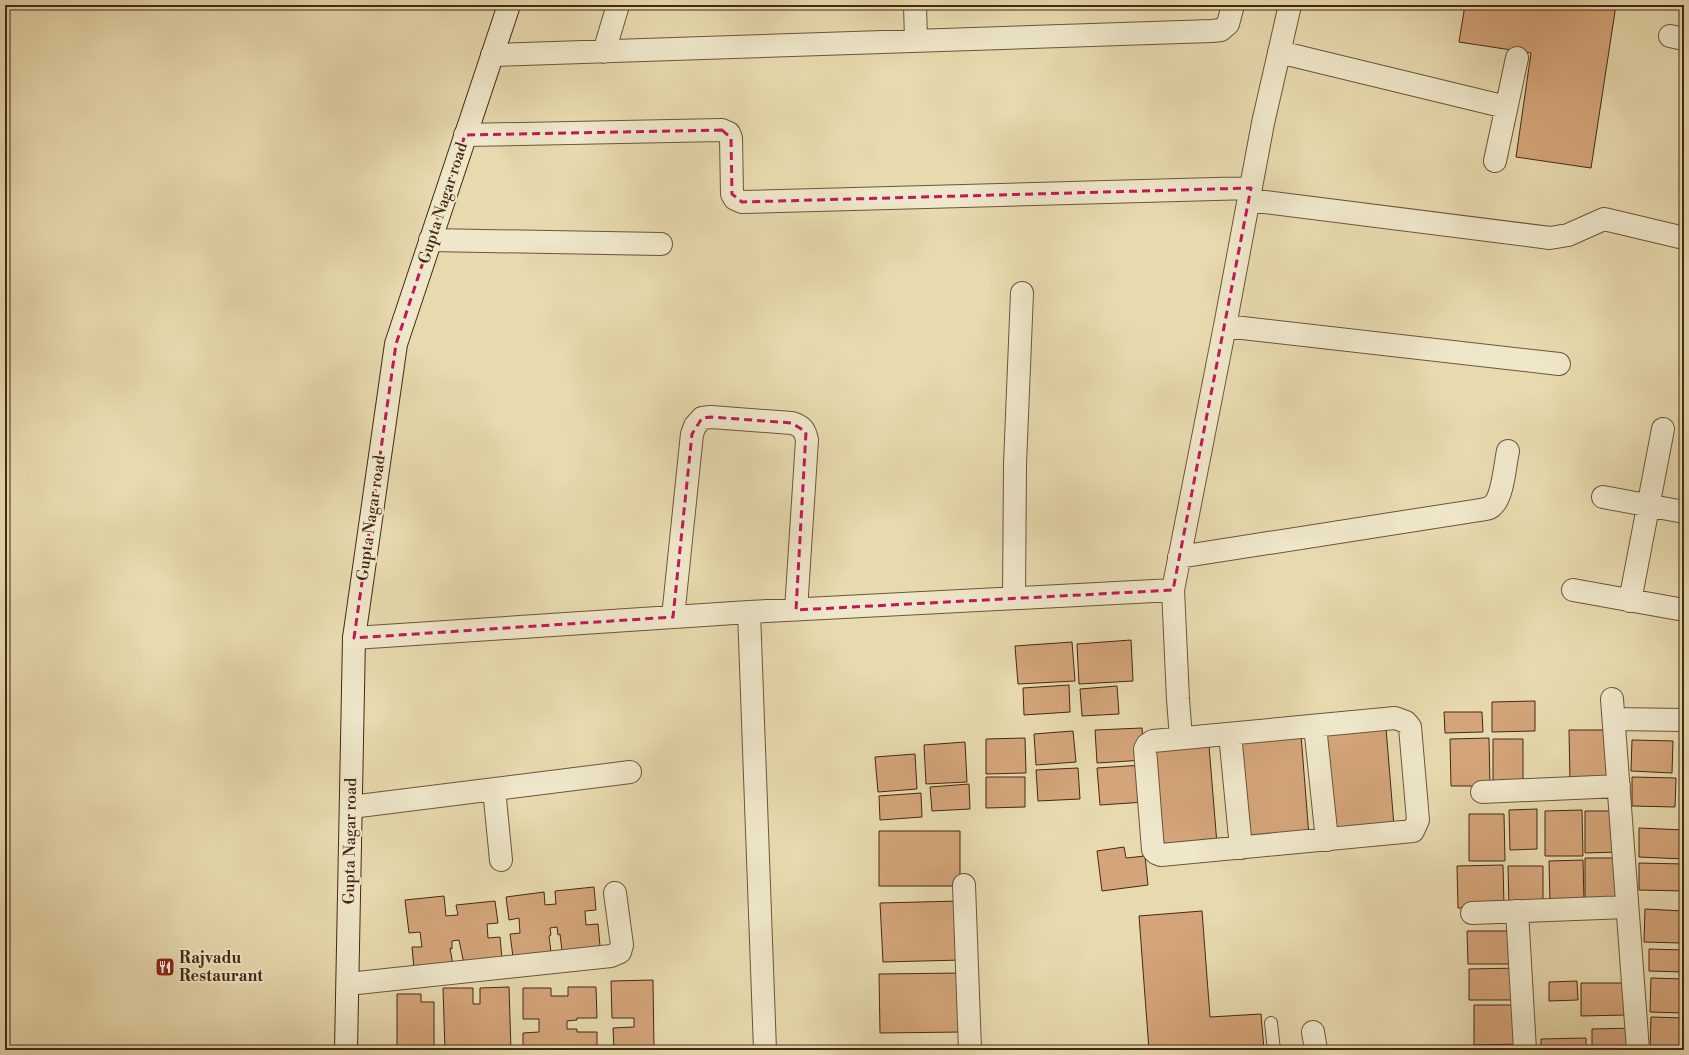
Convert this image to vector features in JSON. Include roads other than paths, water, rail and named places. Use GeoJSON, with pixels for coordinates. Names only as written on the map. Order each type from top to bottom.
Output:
{"type":"FeatureCollection","features":[{"type":"Feature","properties":{"kind":"street","name":"Gupta Nagar road"},"geometry":{"type":"LineString","coordinates":[[346,1050],[354,638],[396,344],[509,5]]}},
{"type":"Feature","properties":{"kind":"street"},"geometry":{"type":"LineString","coordinates":[[604,52],[618,5]]}},
{"type":"Feature","properties":{"kind":"street"},"geometry":{"type":"LineString","coordinates":[[915,5],[916,41]]}},
{"type":"Feature","properties":{"kind":"street"},"geometry":{"type":"LineString","coordinates":[[492,55],[1212,31],[1221,30],[1228,24],[1233,5]]}},
{"type":"Feature","properties":{"kind":"street"},"geometry":{"type":"LineString","coordinates":[[1181,738],[1173,590],[1263,123],[1290,5]]}},
{"type":"Feature","properties":{"kind":"street"},"geometry":{"type":"LineString","coordinates":[[1280,52],[1506,108]]}},
{"type":"Feature","properties":{"kind":"street"},"geometry":{"type":"LineString","coordinates":[[1495,162],[1517,58]]}},
{"type":"Feature","properties":{"kind":"street"},"geometry":{"type":"LineString","coordinates":[[465,135],[722,130],[729,133],[731,138],[732,194],[735,199],[742,202],[1250,194],[1550,238],[1568,235],[1604,219],[1684,238]]}},
{"type":"Feature","properties":{"kind":"street"},"geometry":{"type":"LineString","coordinates":[[430,240],[662,244]]}},
{"type":"Feature","properties":{"kind":"street"},"geometry":{"type":"LineString","coordinates":[[1014,598],[1016,464],[1022,293]]}},
{"type":"Feature","properties":{"kind":"street"},"geometry":{"type":"LineString","coordinates":[[1225,326],[1559,364]]}},
{"type":"Feature","properties":{"kind":"street"},"geometry":{"type":"LineString","coordinates":[[673,617],[692,434],[695,426],[702,418],[711,417],[792,423],[800,426],[806,432],[807,440],[796,610]]}},
{"type":"Feature","properties":{"kind":"street"},"geometry":{"type":"LineString","coordinates":[[1630,601],[1663,429]]}},
{"type":"Feature","properties":{"kind":"street"},"geometry":{"type":"LineString","coordinates":[[1179,557],[1492,507],[1497,500],[1501,489],[1508,451]]}},
{"type":"Feature","properties":{"kind":"street"},"geometry":{"type":"LineString","coordinates":[[1603,497],[1684,512]]}},
{"type":"Feature","properties":{"kind":"street"},"geometry":{"type":"LineString","coordinates":[[354,638],[749,612],[1173,590]]}},
{"type":"Feature","properties":{"kind":"street"},"geometry":{"type":"LineString","coordinates":[[1573,590],[1684,610]]}},
{"type":"Feature","properties":{"kind":"street"},"geometry":{"type":"LineString","coordinates":[[749,612],[765,1050]]}},
{"type":"Feature","properties":{"kind":"street"},"geometry":{"type":"LineString","coordinates":[[1638,1050],[1613,709],[1684,720]]}},
{"type":"Feature","properties":{"kind":"street"},"geometry":{"type":"LineString","coordinates":[[1395,718],[1406,722],[1410,727],[1418,820],[1413,831],[1162,855],[1156,853],[1153,850],[1145,749],[1146,745],[1153,741],[1181,738],[1395,718]]}},
{"type":"Feature","properties":{"kind":"street"},"geometry":{"type":"LineString","coordinates":[[1315,726],[1327,840]]}},
{"type":"Feature","properties":{"kind":"street"},"geometry":{"type":"LineString","coordinates":[[1230,734],[1241,848]]}},
{"type":"Feature","properties":{"kind":"street"},"geometry":{"type":"LineString","coordinates":[[351,807],[630,772]]}},
{"type":"Feature","properties":{"kind":"street"},"geometry":{"type":"LineString","coordinates":[[1482,792],[1619,786]]}},
{"type":"Feature","properties":{"kind":"street"},"geometry":{"type":"LineString","coordinates":[[494,789],[501,860]]}},
{"type":"Feature","properties":{"kind":"street"},"geometry":{"type":"LineString","coordinates":[[964,885],[970,1050]]}},
{"type":"Feature","properties":{"kind":"street"},"geometry":{"type":"LineString","coordinates":[[348,984],[611,956],[620,952],[622,945],[615,893]]}},
{"type":"Feature","properties":{"kind":"street"},"geometry":{"type":"LineString","coordinates":[[1472,913],[1627,907]]}},
{"type":"Feature","properties":{"kind":"street"},"geometry":{"type":"LineString","coordinates":[[1517,911],[1525,1050]]}},
{"type":"Feature","properties":{"kind":"lane"},"geometry":{"type":"LineString","coordinates":[[1271,1023],[1274,1050]]}},
{"type":"Feature","properties":{"kind":"place","name":"Rajvadu Restaurant"},"geometry":{"type":"Point","coordinates":[165,967]}}]}
